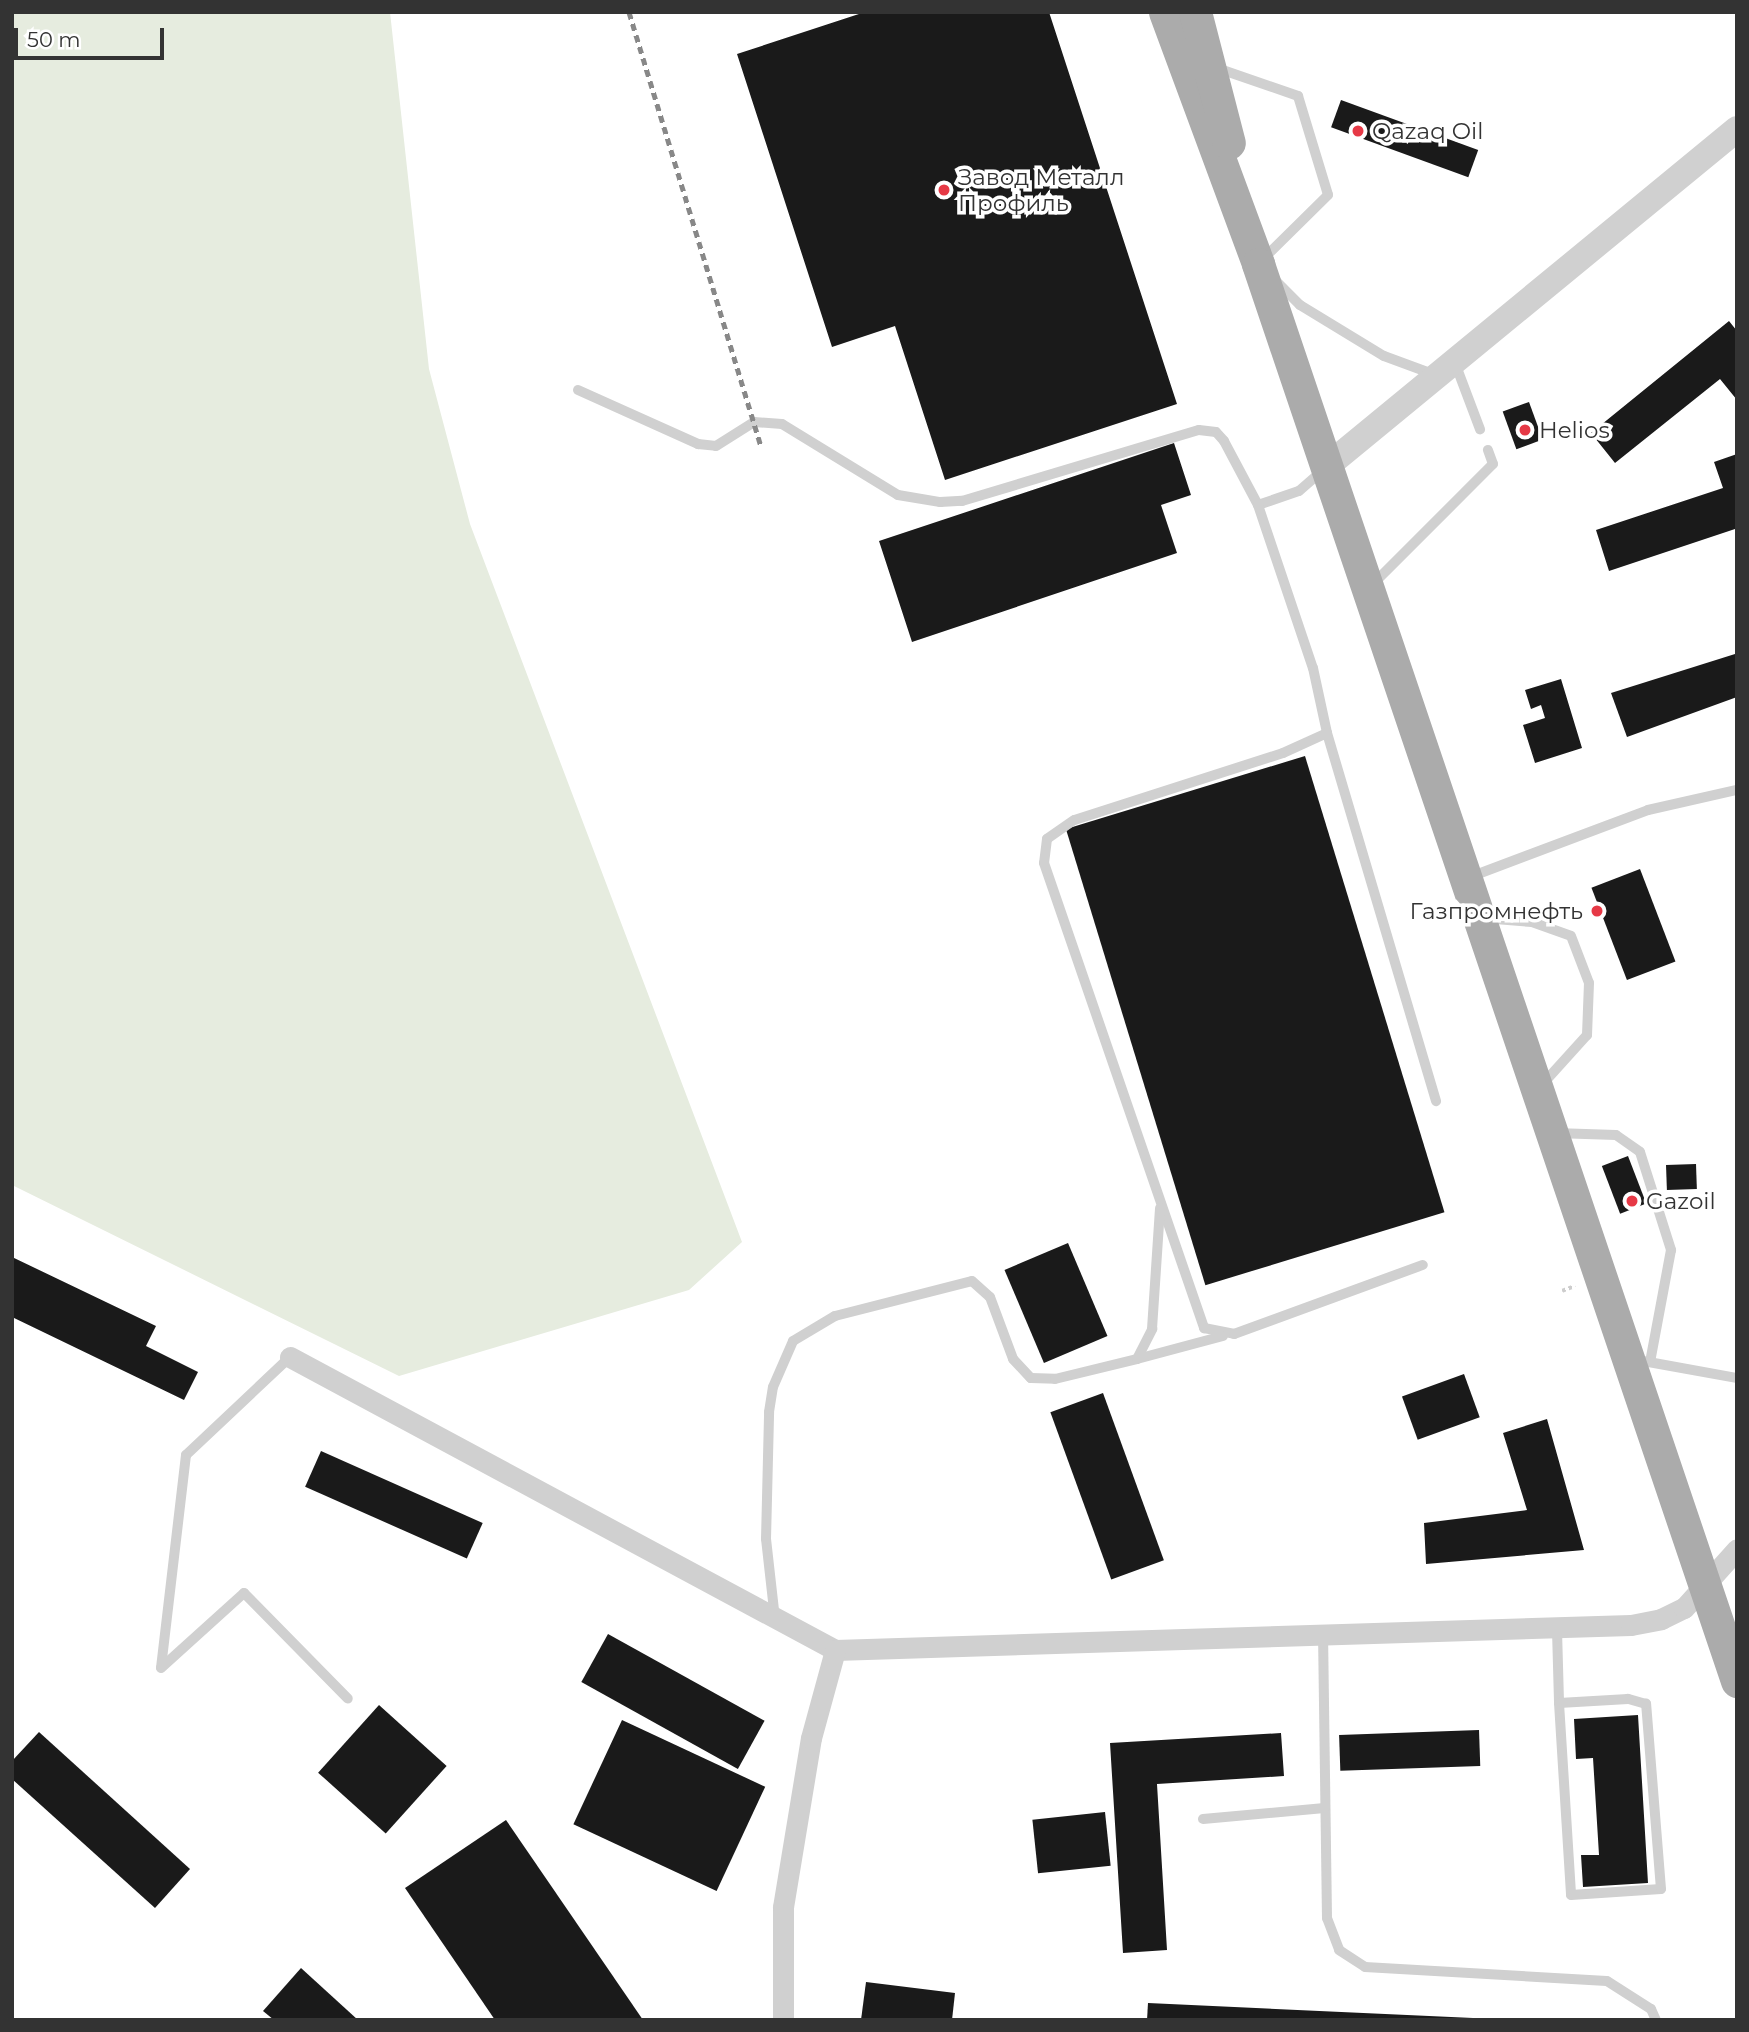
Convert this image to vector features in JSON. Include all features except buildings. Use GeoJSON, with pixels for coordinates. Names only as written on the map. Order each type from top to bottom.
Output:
{"type":"FeatureCollection","features":[{"type":"Feature","properties":{"kind":"main road"},"geometry":{"type":"LineString","coordinates":[[1165,12],[1258,264],[1549,1133],[1638,1360],[1703,1586],[1737,1681]]}},
{"type":"Feature","properties":{"kind":"main road"},"geometry":{"type":"LineString","coordinates":[[1195,12],[1211,66],[1258,264]]}},
{"type":"Feature","properties":{"kind":"street"},"geometry":{"type":"LineString","coordinates":[[1326,467],[1443,366],[1737,129]]}},
{"type":"Feature","properties":{"kind":"street"},"geometry":{"type":"LineString","coordinates":[[290,1357],[775,1621],[835,1650],[1323,1632],[1557,1630],[1661,1619],[1684,1608],[1735,1546]]}},
{"type":"Feature","properties":{"kind":"street"},"geometry":{"type":"LineString","coordinates":[[783,2020],[783,1908],[811,1738],[835,1650]]}},
{"type":"Feature","properties":{"kind":"lane"},"geometry":{"type":"LineString","coordinates":[[1211,66],[1298,96],[1328,195],[1258,264],[1300,304],[1384,356],[1443,366],[1480,429]]}},
{"type":"Feature","properties":{"kind":"lane"},"geometry":{"type":"LineString","coordinates":[[578,390],[698,444],[716,446],[754,422],[782,424],[880,486],[940,502],[962,501],[1209,430],[1224,441],[1258,505],[1313,668],[1327,733],[1436,1101]]}},
{"type":"Feature","properties":{"kind":"lane"},"geometry":{"type":"LineString","coordinates":[[1367,590],[1493,464],[1488,450]]}},
{"type":"Feature","properties":{"kind":"lane"},"geometry":{"type":"LineString","coordinates":[[1258,505],[1299,491],[1326,467]]}},
{"type":"Feature","properties":{"kind":"lane"},"geometry":{"type":"LineString","coordinates":[[1225,1335],[1203,1328],[1198,1320],[1042,850],[1054,831],[1074,820],[1283,753],[1327,733]]}},
{"type":"Feature","properties":{"kind":"lane"},"geometry":{"type":"LineString","coordinates":[[1464,879],[1648,810],[1737,790]]}},
{"type":"Feature","properties":{"kind":"lane"},"geometry":{"type":"LineString","coordinates":[[1477,917],[1532,922],[1571,936],[1589,983],[1587,1035],[1559,1072],[1535,1091]]}},
{"type":"Feature","properties":{"kind":"lane"},"geometry":{"type":"LineString","coordinates":[[1549,1133],[1616,1135],[1640,1152],[1671,1250],[1638,1360],[1737,1378]]}},
{"type":"Feature","properties":{"kind":"lane"},"geometry":{"type":"LineString","coordinates":[[1137,1359],[1152,1329],[1160,1202]]}},
{"type":"Feature","properties":{"kind":"lane"},"geometry":{"type":"LineString","coordinates":[[775,1621],[766,1539],[768,1412],[782,1359],[808,1328],[972,1281],[989,1297],[1013,1359],[1031,1378],[1055,1379],[1225,1335],[1423,1265]]}},
{"type":"Feature","properties":{"kind":"lane"},"geometry":{"type":"LineString","coordinates":[[290,1357],[186,1455],[161,1668],[244,1592],[348,1699]]}},
{"type":"Feature","properties":{"kind":"lane"},"geometry":{"type":"LineString","coordinates":[[1557,1630],[1559,1703],[1571,1895],[1661,1888],[1646,1704],[1628,1699],[1559,1703]]}},
{"type":"Feature","properties":{"kind":"lane"},"geometry":{"type":"LineString","coordinates":[[1323,1632],[1327,1918],[1339,1950],[1365,1967],[1606,1981],[1651,2009],[1656,2020]]}},
{"type":"Feature","properties":{"kind":"lane"},"geometry":{"type":"LineString","coordinates":[[1203,1819],[1325,1808]]}},
{"type":"Feature","properties":{"kind":"shaded area"},"geometry":{"type":"Polygon","coordinates":[[[12,12],[390,12],[429,369],[470,524],[742,1242],[689,1290],[399,1376],[12,1185],[12,12]]]}},
{"type":"Feature","properties":{"kind":"railway"},"geometry":{"type":"LineString","coordinates":[[629,12],[761,447]]}},
{"type":"Feature","properties":{"kind":"place","name":"Qazaq Oil"},"geometry":{"type":"Point","coordinates":[1358,131]}},
{"type":"Feature","properties":{"kind":"place","name":"Завод Металл Профиль"},"geometry":{"type":"Point","coordinates":[944,190]}},
{"type":"Feature","properties":{"kind":"place","name":"Helios"},"geometry":{"type":"Point","coordinates":[1525,430]}},
{"type":"Feature","properties":{"kind":"place","name":"Газпромнефть"},"geometry":{"type":"Point","coordinates":[1597,911]}},
{"type":"Feature","properties":{"kind":"place","name":"Gazoil"},"geometry":{"type":"Point","coordinates":[1632,1201]}}]}
